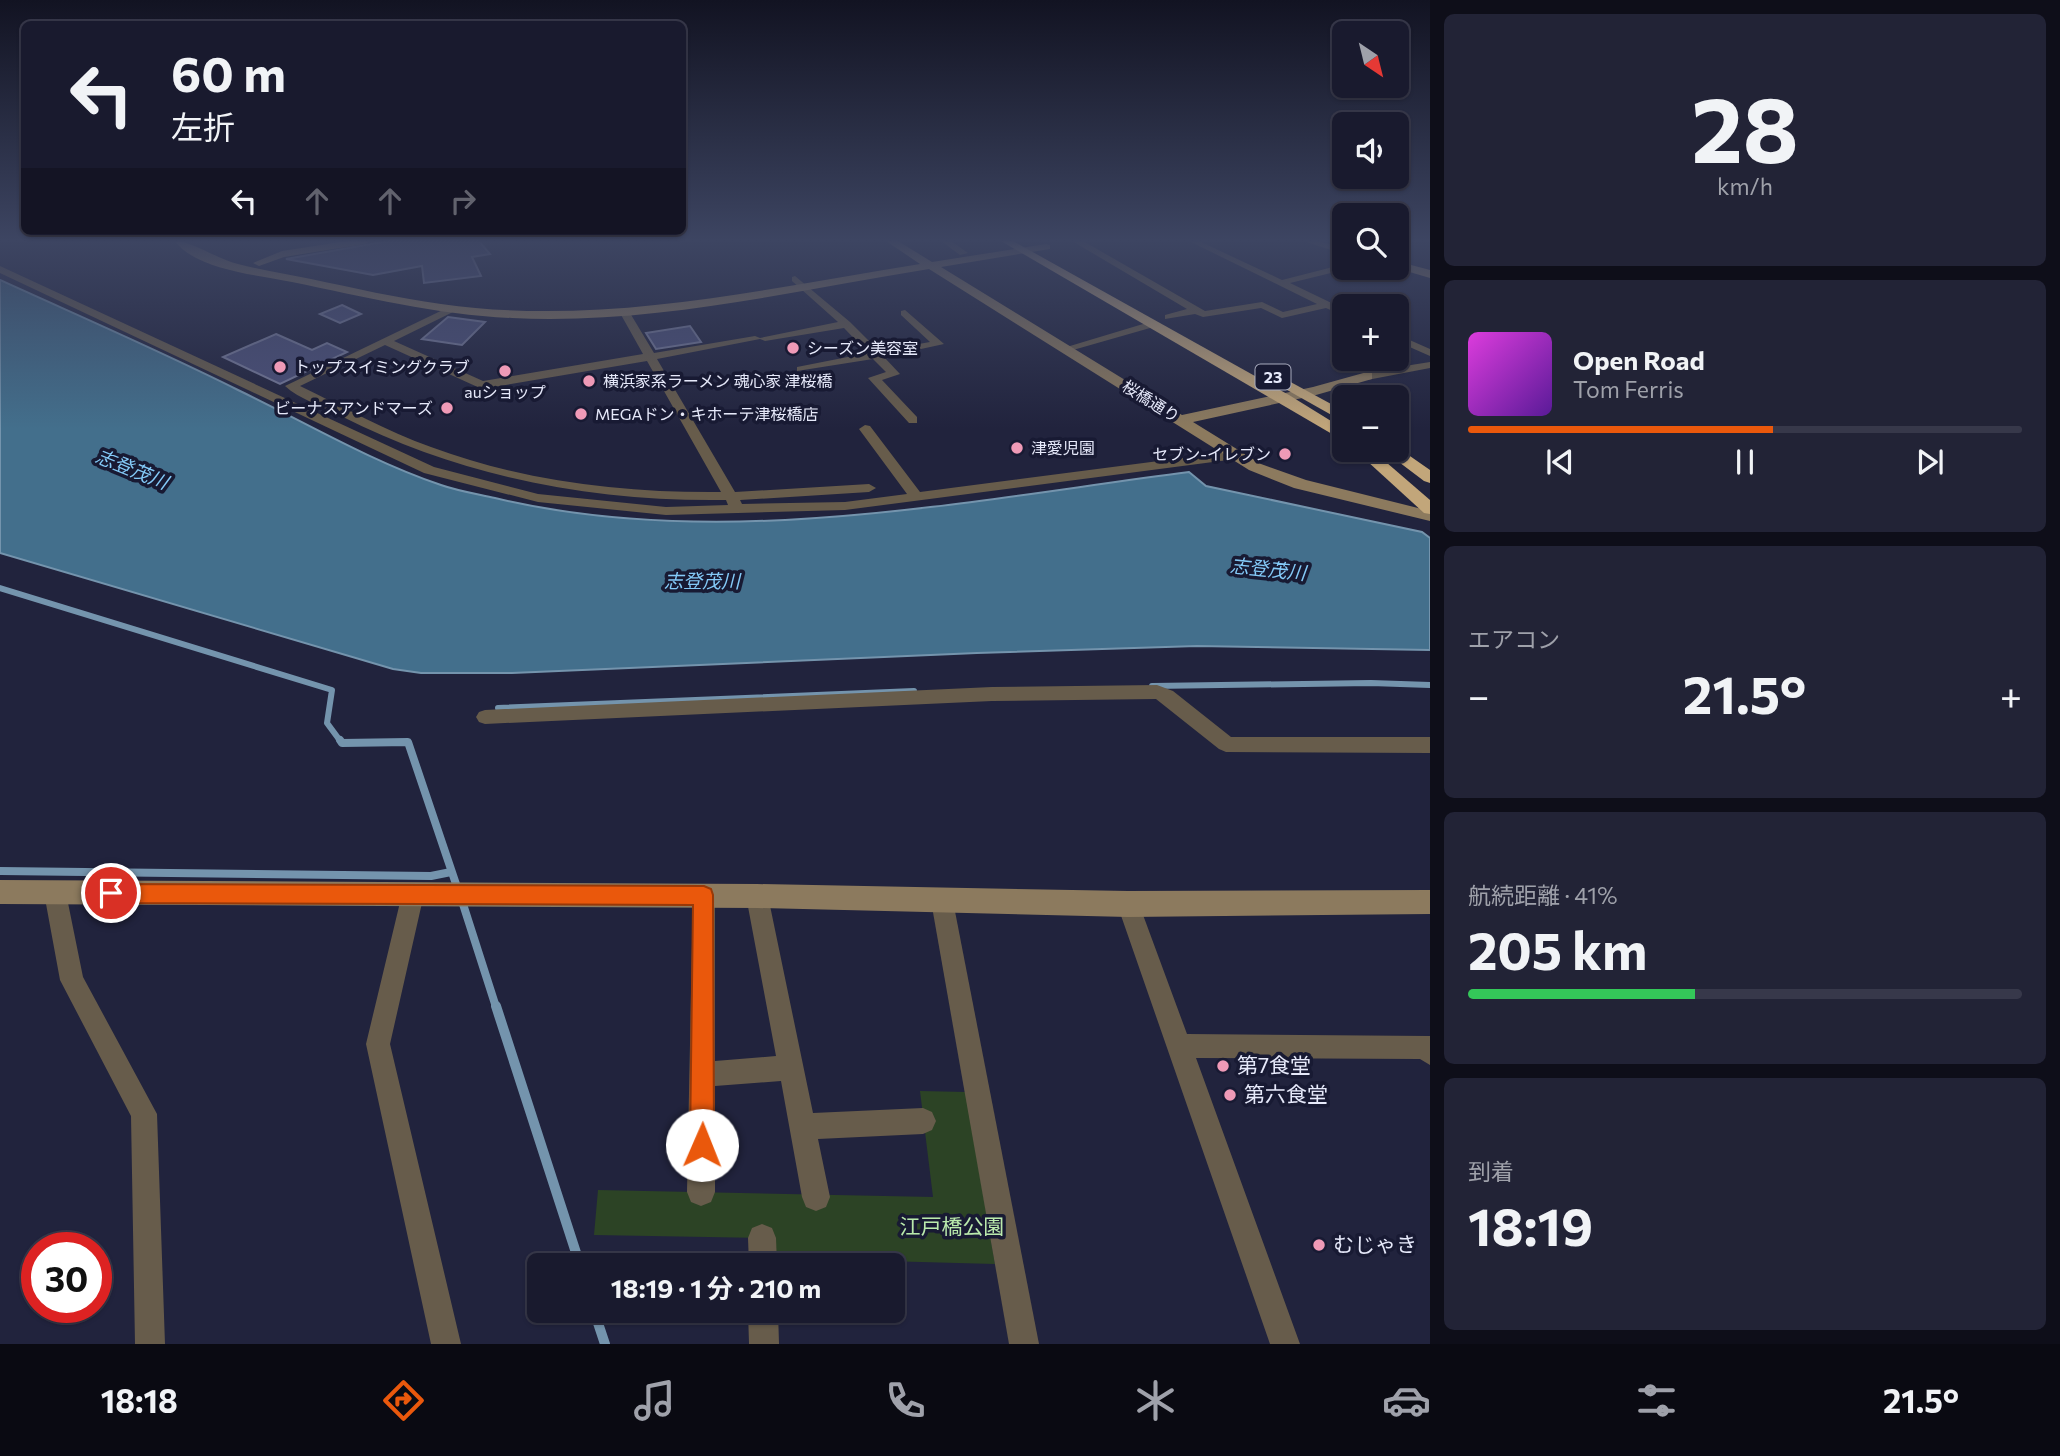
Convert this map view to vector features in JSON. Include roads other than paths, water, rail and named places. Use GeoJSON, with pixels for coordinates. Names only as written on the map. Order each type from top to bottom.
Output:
{"type":"FeatureCollection","features":[{"type":"Feature","properties":{"kind":"highway","name":"23"},"geometry":{"type":"LineString","coordinates":[[1117,304],[1332,429]]}},
{"type":"Feature","properties":{"kind":"highway","name":"23"},"geometry":{"type":"LineString","coordinates":[[1175,320],[1332,410]]}},
{"type":"Feature","properties":{"kind":"highway"},"geometry":{"type":"LineString","coordinates":[[1377,462],[1430,509]]}},
{"type":"Feature","properties":{"kind":"highway"},"geometry":{"type":"LineString","coordinates":[[1408,462],[1430,478]]}},
{"type":"Feature","properties":{"kind":"main road"},"geometry":{"type":"LineString","coordinates":[[424,304],[451,309],[541,316],[625,313],[677,304]]}},
{"type":"Feature","properties":{"kind":"main road"},"geometry":{"type":"LineString","coordinates":[[487,304],[554,309],[640,304]]}},
{"type":"Feature","properties":{"kind":"main road","name":"桜橋通り"},"geometry":{"type":"LineString","coordinates":[[993,304],[1255,467],[1300,484],[1430,516]]}},
{"type":"Feature","properties":{"kind":"main road"},"geometry":{"type":"LineString","coordinates":[[1182,421],[1303,394],[1367,376]]}},
{"type":"Feature","properties":{"kind":"main road"},"geometry":{"type":"LineString","coordinates":[[0,892],[704,895],[1128,904],[1430,902]]}},
{"type":"Feature","properties":{"kind":"street"},"geometry":{"type":"LineString","coordinates":[[74,304],[429,470],[502,490],[584,505],[666,511],[845,506],[1236,455]]}},
{"type":"Feature","properties":{"kind":"street"},"geometry":{"type":"LineString","coordinates":[[824,304],[878,355],[894,374],[874,378],[913,420]]}},
{"type":"Feature","properties":{"kind":"street"},"geometry":{"type":"LineString","coordinates":[[1186,304],[1203,314],[1262,305],[1282,315],[1327,305]]}},
{"type":"Feature","properties":{"kind":"street"},"geometry":{"type":"LineString","coordinates":[[1324,304],[1332,307]]}},
{"type":"Feature","properties":{"kind":"street"},"geometry":{"type":"LineString","coordinates":[[451,309],[291,386],[414,444],[484,468],[562,485],[615,492],[729,495],[869,488]]}},
{"type":"Feature","properties":{"kind":"street"},"geometry":{"type":"LineString","coordinates":[[1175,320],[1197,310]]}},
{"type":"Feature","properties":{"kind":"street"},"geometry":{"type":"LineString","coordinates":[[625,313],[738,510]]}},
{"type":"Feature","properties":{"kind":"street"},"geometry":{"type":"LineString","coordinates":[[801,369],[938,344],[905,313]]}},
{"type":"Feature","properties":{"kind":"street"},"geometry":{"type":"LineString","coordinates":[[385,341],[482,384],[846,324]]}},
{"type":"Feature","properties":{"kind":"street"},"geometry":{"type":"LineString","coordinates":[[1066,349],[1153,324]]}},
{"type":"Feature","properties":{"kind":"street"},"geometry":{"type":"LineString","coordinates":[[1409,343],[1430,352]]}},
{"type":"Feature","properties":{"kind":"street"},"geometry":{"type":"LineString","coordinates":[[1367,376],[1430,365]]}},
{"type":"Feature","properties":{"kind":"street"},"geometry":{"type":"LineString","coordinates":[[865,429],[917,497]]}},
{"type":"Feature","properties":{"kind":"street"},"geometry":{"type":"LineString","coordinates":[[485,717],[992,694],[1157,692],[1167,696],[1226,744],[1430,745]]}},
{"type":"Feature","properties":{"kind":"street"},"geometry":{"type":"LineString","coordinates":[[55,893],[72,980],[144,1114],[150,1344]]}},
{"type":"Feature","properties":{"kind":"street"},"geometry":{"type":"LineString","coordinates":[[413,894],[378,1044],[446,1344]]}},
{"type":"Feature","properties":{"kind":"street"},"geometry":{"type":"LineString","coordinates":[[701,1192],[704,895]]}},
{"type":"Feature","properties":{"kind":"street"},"geometry":{"type":"LineString","coordinates":[[757,896],[816,1197]]}},
{"type":"Feature","properties":{"kind":"street"},"geometry":{"type":"LineString","coordinates":[[942,901],[1024,1344]]}},
{"type":"Feature","properties":{"kind":"street"},"geometry":{"type":"LineString","coordinates":[[1128,904],[1285,1344]]}},
{"type":"Feature","properties":{"kind":"street"},"geometry":{"type":"LineString","coordinates":[[1180,1045],[1426,1047],[1430,1054]]}},
{"type":"Feature","properties":{"kind":"street"},"geometry":{"type":"LineString","coordinates":[[703,1074],[791,1068]]}},
{"type":"Feature","properties":{"kind":"street"},"geometry":{"type":"LineString","coordinates":[[802,1127],[923,1121]]}},
{"type":"Feature","properties":{"kind":"street"},"geometry":{"type":"LineString","coordinates":[[763,1323],[764,1344]]}},
{"type":"Feature","properties":{"kind":"water","name":"志登茂川"},"geometry":{"type":"Polygon","coordinates":[[[0,304],[52,304],[179,361],[363,453],[415,475],[461,491],[580,514],[667,521],[754,521],[842,516],[1017,496],[1189,472],[1206,486],[1422,532],[1430,538],[1430,650],[1197,646],[512,673],[421,673],[393,669],[0,553],[0,304]]]}},
{"type":"Feature","properties":{"kind":"waterway"},"geometry":{"type":"LineString","coordinates":[[0,588],[332,690],[327,723],[341,742]]}},
{"type":"Feature","properties":{"kind":"waterway"},"geometry":{"type":"LineString","coordinates":[[1152,686],[1371,683],[1430,685]]}},
{"type":"Feature","properties":{"kind":"waterway"},"geometry":{"type":"LineString","coordinates":[[498,708],[914,691]]}},
{"type":"Feature","properties":{"kind":"waterway"},"geometry":{"type":"LineString","coordinates":[[340,740],[342,743],[408,742]]}},
{"type":"Feature","properties":{"kind":"waterway"},"geometry":{"type":"LineString","coordinates":[[396,742],[408,742]]}},
{"type":"Feature","properties":{"kind":"waterway"},"geometry":{"type":"LineString","coordinates":[[408,742],[457,887]]}},
{"type":"Feature","properties":{"kind":"waterway"},"geometry":{"type":"LineString","coordinates":[[0,871],[431,876],[451,872]]}},
{"type":"Feature","properties":{"kind":"waterway"},"geometry":{"type":"LineString","coordinates":[[462,901],[496,1007]]}},
{"type":"Feature","properties":{"kind":"waterway"},"geometry":{"type":"LineString","coordinates":[[496,1006],[576,1253]]}},
{"type":"Feature","properties":{"kind":"waterway"},"geometry":{"type":"LineString","coordinates":[[598,1323],[605,1344]]}},
{"type":"Feature","properties":{"kind":"place","name":"シーズン美容室"},"geometry":{"type":"Point","coordinates":[793,348]}},
{"type":"Feature","properties":{"kind":"place","name":"トップスイミングクラブ"},"geometry":{"type":"Point","coordinates":[280,367]}},
{"type":"Feature","properties":{"kind":"place","name":"auショップ"},"geometry":{"type":"Point","coordinates":[505,371]}},
{"type":"Feature","properties":{"kind":"place","name":"横浜家系ラーメン 魂心家 津桜橋"},"geometry":{"type":"Point","coordinates":[589,381]}},
{"type":"Feature","properties":{"kind":"place","name":"ビーナスアンドマーズ"},"geometry":{"type":"Point","coordinates":[447,408]}},
{"type":"Feature","properties":{"kind":"place","name":"MEGAドン・キホーテ津桜橋店"},"geometry":{"type":"Point","coordinates":[581,414]}},
{"type":"Feature","properties":{"kind":"place","name":"津愛児園"},"geometry":{"type":"Point","coordinates":[1017,448]}},
{"type":"Feature","properties":{"kind":"place","name":"セブン-イレブン"},"geometry":{"type":"Point","coordinates":[1285,454]}},
{"type":"Feature","properties":{"kind":"place","name":"第7食堂"},"geometry":{"type":"Point","coordinates":[1223,1066]}},
{"type":"Feature","properties":{"kind":"place","name":"第六食堂"},"geometry":{"type":"Point","coordinates":[1230,1095]}},
{"type":"Feature","properties":{"kind":"place","name":"むじゃき"},"geometry":{"type":"Point","coordinates":[1319,1245]}},
{"type":"Feature","properties":{"kind":"park label","name":"江戸橋公園"},"geometry":{"type":"Point","coordinates":[952,1227]}}]}
